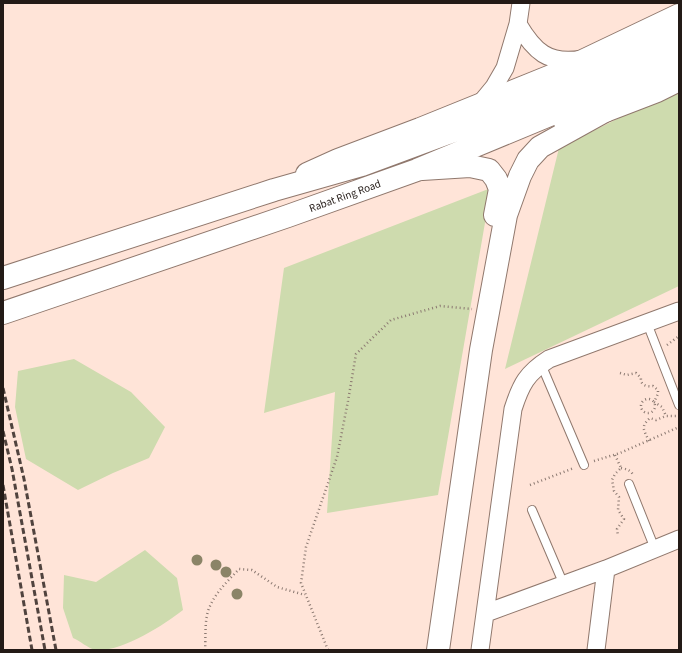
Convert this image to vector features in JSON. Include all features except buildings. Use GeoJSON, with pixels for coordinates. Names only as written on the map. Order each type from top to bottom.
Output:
{"type":"FeatureCollection","features":[{"type":"Feature","properties":{"kind":"main road"},"geometry":{"type":"LineString","coordinates":[[274,190],[338,160],[420,129],[551,76],[679,15]]}},
{"type":"Feature","properties":{"kind":"main road"},"geometry":{"type":"LineString","coordinates":[[4,278],[274,190],[362,164],[529,103],[594,77],[679,37]]}},
{"type":"Feature","properties":{"kind":"main road","name":"Rabat Ring Road"},"geometry":{"type":"LineString","coordinates":[[8,311],[288,216],[417,170],[679,60]]}},
{"type":"Feature","properties":{"kind":"main road"},"geometry":{"type":"LineString","coordinates":[[438,650],[481,350],[506,215],[512,196],[528,160],[540,147],[605,111],[679,80]]}},
{"type":"Feature","properties":{"kind":"main road"},"geometry":{"type":"LineString","coordinates":[[460,153],[502,146],[570,120],[605,111]]}},
{"type":"Feature","properties":{"kind":"main road"},"geometry":{"type":"LineString","coordinates":[[417,170],[470,166],[476,167],[489,170],[496,179],[500,189],[476,310],[440,527],[423,650]]}},
{"type":"Feature","properties":{"kind":"street"},"geometry":{"type":"LineString","coordinates":[[480,104],[494,87],[505,68],[518,24],[521,3]]}},
{"type":"Feature","properties":{"kind":"street"},"geometry":{"type":"LineString","coordinates":[[518,24],[528,41],[538,51],[549,57],[572,61],[590,58]]}},
{"type":"Feature","properties":{"kind":"street"},"geometry":{"type":"LineString","coordinates":[[480,650],[513,409],[519,391],[535,368],[550,359],[679,311]]}},
{"type":"Feature","properties":{"kind":"street"},"geometry":{"type":"LineString","coordinates":[[486,613],[606,569],[679,539]]}},
{"type":"Feature","properties":{"kind":"street"},"geometry":{"type":"LineString","coordinates":[[596,650],[606,569]]}},
{"type":"Feature","properties":{"kind":"lane"},"geometry":{"type":"LineString","coordinates":[[647,322],[679,405]]}},
{"type":"Feature","properties":{"kind":"lane"},"geometry":{"type":"LineString","coordinates":[[541,364],[584,465]]}},
{"type":"Feature","properties":{"kind":"lane"},"geometry":{"type":"LineString","coordinates":[[629,484],[655,549]]}},
{"type":"Feature","properties":{"kind":"lane"},"geometry":{"type":"LineString","coordinates":[[532,510],[564,584]]}},
{"type":"Feature","properties":{"kind":"path"},"geometry":{"type":"LineString","coordinates":[[328,650],[301,583],[306,547],[337,457],[356,354],[391,320],[440,306],[476,310]]}},
{"type":"Feature","properties":{"kind":"path"},"geometry":{"type":"LineString","coordinates":[[620,373],[627,375],[636,373],[642,384],[656,388],[658,390],[658,394],[654,402],[655,407],[651,412],[646,413],[642,410],[642,403],[644,400],[651,399],[654,402],[662,407],[666,416]]}},
{"type":"Feature","properties":{"kind":"path"},"geometry":{"type":"LineString","coordinates":[[649,440],[643,426],[650,418],[656,420],[666,416],[679,415]]}},
{"type":"Feature","properties":{"kind":"path"},"geometry":{"type":"LineString","coordinates":[[530,485],[615,454],[679,427]]}},
{"type":"Feature","properties":{"kind":"path"},"geometry":{"type":"LineString","coordinates":[[615,454],[620,468],[612,480],[614,491],[619,497],[618,510],[624,519],[617,529],[618,536]]}},
{"type":"Feature","properties":{"kind":"path"},"geometry":{"type":"LineString","coordinates":[[205,650],[209,607],[238,569],[252,570],[277,587],[305,595]]}},
{"type":"Feature","properties":{"kind":"green space"},"geometry":{"type":"Polygon","coordinates":[[[679,88],[679,286],[505,369],[559,148],[679,88]]]}},
{"type":"Feature","properties":{"kind":"green space"},"geometry":{"type":"Polygon","coordinates":[[[491,188],[438,495],[327,513],[335,392],[264,413],[284,268],[491,188]]]}},
{"type":"Feature","properties":{"kind":"green space"},"geometry":{"type":"Polygon","coordinates":[[[74,359],[131,392],[165,427],[149,458],[78,490],[26,459],[15,407],[18,371],[74,359]]]}},
{"type":"Feature","properties":{"kind":"green space"},"geometry":{"type":"Polygon","coordinates":[[[145,550],[177,578],[183,610],[165,623],[141,637],[117,647],[105,650],[95,650],[73,638],[63,608],[64,575],[96,582],[145,550]]]}},
{"type":"Feature","properties":{"kind":"railway"},"geometry":{"type":"LineString","coordinates":[[3,388],[24,479],[56,650]]}},
{"type":"Feature","properties":{"kind":"railway"},"geometry":{"type":"LineString","coordinates":[[3,431],[12,469],[45,650]]}},
{"type":"Feature","properties":{"kind":"railway"},"geometry":{"type":"LineString","coordinates":[[3,485],[32,650]]}}]}
